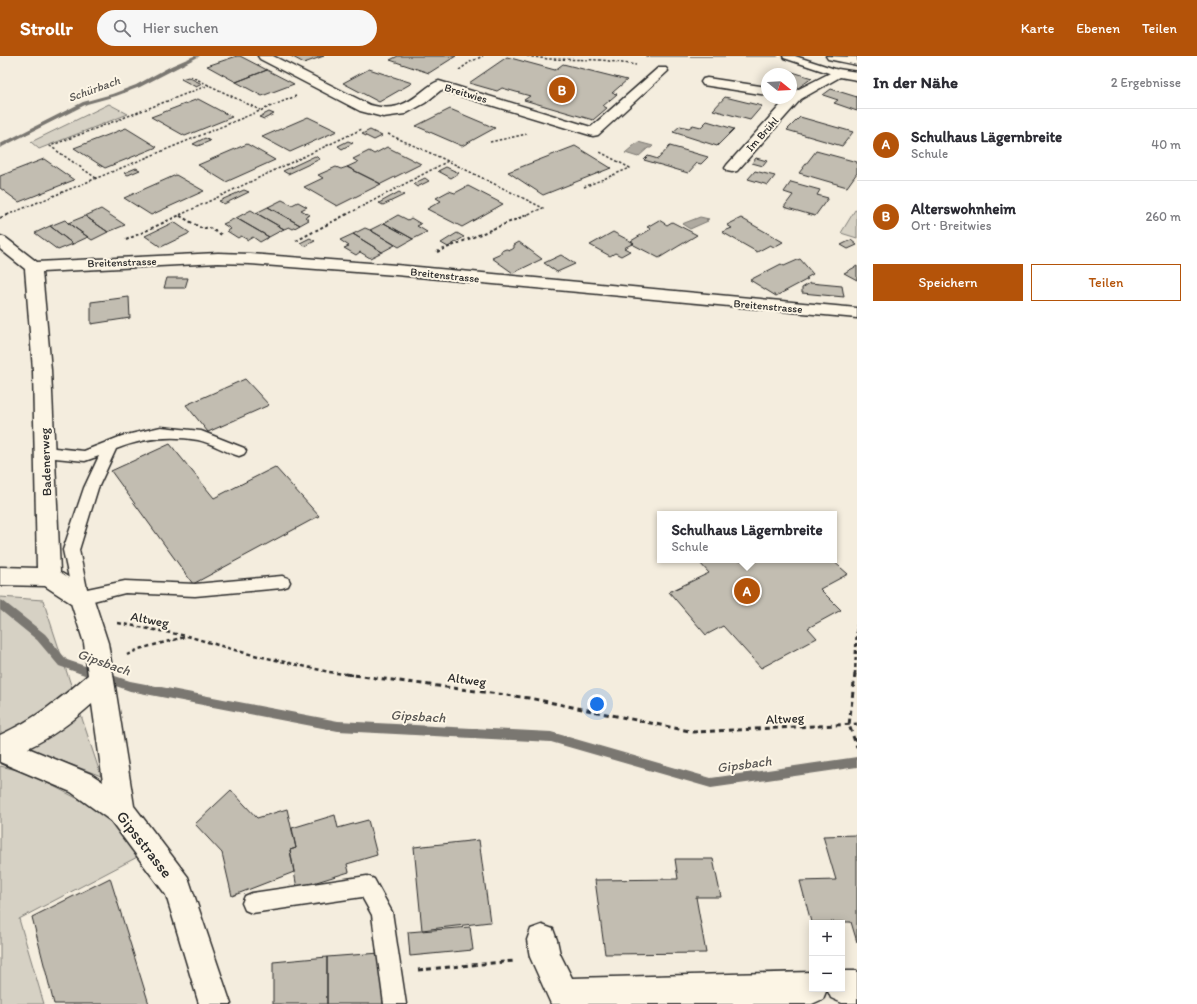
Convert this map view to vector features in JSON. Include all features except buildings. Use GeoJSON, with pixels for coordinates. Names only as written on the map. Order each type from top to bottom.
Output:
{"type":"FeatureCollection","features":[{"type":"Feature","properties":{"kind":"street","name":"Breitwies"},"geometry":{"type":"LineString","coordinates":[[264,56],[365,108],[383,113],[400,111],[420,100],[439,85],[593,132],[662,71]]}},
{"type":"Feature","properties":{"kind":"street"},"geometry":{"type":"LineString","coordinates":[[832,56],[857,62]]}},
{"type":"Feature","properties":{"kind":"street"},"geometry":{"type":"LineString","coordinates":[[838,73],[857,76]]}},
{"type":"Feature","properties":{"kind":"street","name":"Im Brühl"},"geometry":{"type":"LineString","coordinates":[[797,94],[838,73]]}},
{"type":"Feature","properties":{"kind":"street"},"geometry":{"type":"LineString","coordinates":[[707,82],[761,90]]}},
{"type":"Feature","properties":{"kind":"street","name":"Im Brühl"},"geometry":{"type":"LineString","coordinates":[[732,168],[787,104]]}},
{"type":"Feature","properties":{"kind":"street"},"geometry":{"type":"LineString","coordinates":[[0,241],[29,263]]}},
{"type":"Feature","properties":{"kind":"street","name":"Breitenstrasse"},"geometry":{"type":"LineString","coordinates":[[0,260],[29,263],[218,258],[265,260],[396,270],[857,313]]}},
{"type":"Feature","properties":{"kind":"street","name":"Badenerweg"},"geometry":{"type":"LineString","coordinates":[[29,263],[42,370],[49,577]]}},
{"type":"Feature","properties":{"kind":"street"},"geometry":{"type":"LineString","coordinates":[[0,576],[49,577],[84,607],[96,643],[104,706],[121,811]]}},
{"type":"Feature","properties":{"kind":"street"},"geometry":{"type":"LineString","coordinates":[[0,749],[32,733],[66,710],[101,674]]}},
{"type":"Feature","properties":{"kind":"street","name":"Gipsstrasse"},"geometry":{"type":"LineString","coordinates":[[0,749],[81,783],[121,811],[178,887],[214,1004]]}},
{"type":"Feature","properties":{"kind":"street"},"geometry":{"type":"LineString","coordinates":[[544,949],[563,994],[809,988]]}},
{"type":"Feature","properties":{"kind":"street"},"geometry":{"type":"LineString","coordinates":[[845,987],[857,987]]}},
{"type":"Feature","properties":{"kind":"lane"},"geometry":{"type":"LineString","coordinates":[[787,56],[838,73]]}},
{"type":"Feature","properties":{"kind":"lane"},"geometry":{"type":"LineString","coordinates":[[45,452],[85,456],[127,439],[161,432],[201,436],[239,451]]}},
{"type":"Feature","properties":{"kind":"lane"},"geometry":{"type":"LineString","coordinates":[[111,445],[91,488],[71,550],[84,607],[125,587],[195,590],[282,582]]}},
{"type":"Feature","properties":{"kind":"lane"},"geometry":{"type":"LineString","coordinates":[[252,903],[367,886],[382,912],[395,1004]]}},
{"type":"Feature","properties":{"kind":"path"},"geometry":{"type":"LineString","coordinates":[[527,56],[545,59],[620,62],[662,71]]}},
{"type":"Feature","properties":{"kind":"path"},"geometry":{"type":"LineString","coordinates":[[190,76],[260,110]]}},
{"type":"Feature","properties":{"kind":"path"},"geometry":{"type":"LineString","coordinates":[[96,178],[50,146],[209,85]]}},
{"type":"Feature","properties":{"kind":"path"},"geometry":{"type":"LineString","coordinates":[[0,218],[260,110],[322,86]]}},
{"type":"Feature","properties":{"kind":"path"},"geometry":{"type":"LineString","coordinates":[[373,110],[363,117],[370,125],[448,161],[543,208],[411,262],[396,270]]}},
{"type":"Feature","properties":{"kind":"path"},"geometry":{"type":"LineString","coordinates":[[124,241],[370,125]]}},
{"type":"Feature","properties":{"kind":"path"},"geometry":{"type":"LineString","coordinates":[[490,142],[534,132]]}},
{"type":"Feature","properties":{"kind":"path"},"geometry":{"type":"LineString","coordinates":[[265,260],[273,252],[448,161]]}},
{"type":"Feature","properties":{"kind":"path","name":"Altweg"},"geometry":{"type":"LineString","coordinates":[[84,607],[245,653],[329,672],[529,698],[694,732],[857,724]]}},
{"type":"Feature","properties":{"kind":"path"},"geometry":{"type":"LineString","coordinates":[[857,625],[854,691],[849,725],[857,747]]}},
{"type":"Feature","properties":{"kind":"path"},"geometry":{"type":"LineString","coordinates":[[101,674],[139,649],[187,636]]}},
{"type":"Feature","properties":{"kind":"path"},"geometry":{"type":"LineString","coordinates":[[391,973],[544,949]]}},
{"type":"Feature","properties":{"kind":"shaded area"},"geometry":{"type":"Polygon","coordinates":[[[109,104],[128,114],[39,149],[31,142],[109,104]]]}},
{"type":"Feature","properties":{"kind":"shaded area"},"geometry":{"type":"Polygon","coordinates":[[[638,142],[653,146],[648,148],[638,157],[625,153],[638,142]]]}},
{"type":"Feature","properties":{"kind":"shaded area"},"geometry":{"type":"Polygon","coordinates":[[[855,210],[857,211],[857,238],[841,233],[855,210]]]}},
{"type":"Feature","properties":{"kind":"shaded area"},"geometry":{"type":"Polygon","coordinates":[[[700,217],[709,219],[706,220],[708,221],[690,229],[682,224],[700,217]]]}},
{"type":"Feature","properties":{"kind":"shaded area"},"geometry":{"type":"Polygon","coordinates":[[[0,597],[43,600],[101,776],[0,737],[0,597]]]}},
{"type":"Feature","properties":{"kind":"shaded area"},"geometry":{"type":"Polygon","coordinates":[[[0,766],[26,772],[119,820],[145,853],[19,919],[44,1004],[0,1004],[0,766]]]}},
{"type":"Feature","properties":{"kind":"waterway","name":"Schürbach"},"geometry":{"type":"LineString","coordinates":[[0,146],[85,103],[114,95],[138,86],[173,67],[198,56]]}},
{"type":"Feature","properties":{"kind":"waterway","name":"Schürbach"},"geometry":{"type":"LineString","coordinates":[[647,56],[777,56]]}},
{"type":"Feature","properties":{"kind":"waterway","name":"Gipsbach"},"geometry":{"type":"LineString","coordinates":[[0,604],[41,637],[63,663],[130,686],[338,726],[551,737],[711,783],[857,762]]}},
{"type":"Feature","properties":{"kind":"place","name":"Alterswohnheim"},"geometry":{"type":"Point","coordinates":[562,90]}},
{"type":"Feature","properties":{"kind":"place","name":"Schulhaus Lägernbreite"},"geometry":{"type":"Point","coordinates":[747,591]}}]}
